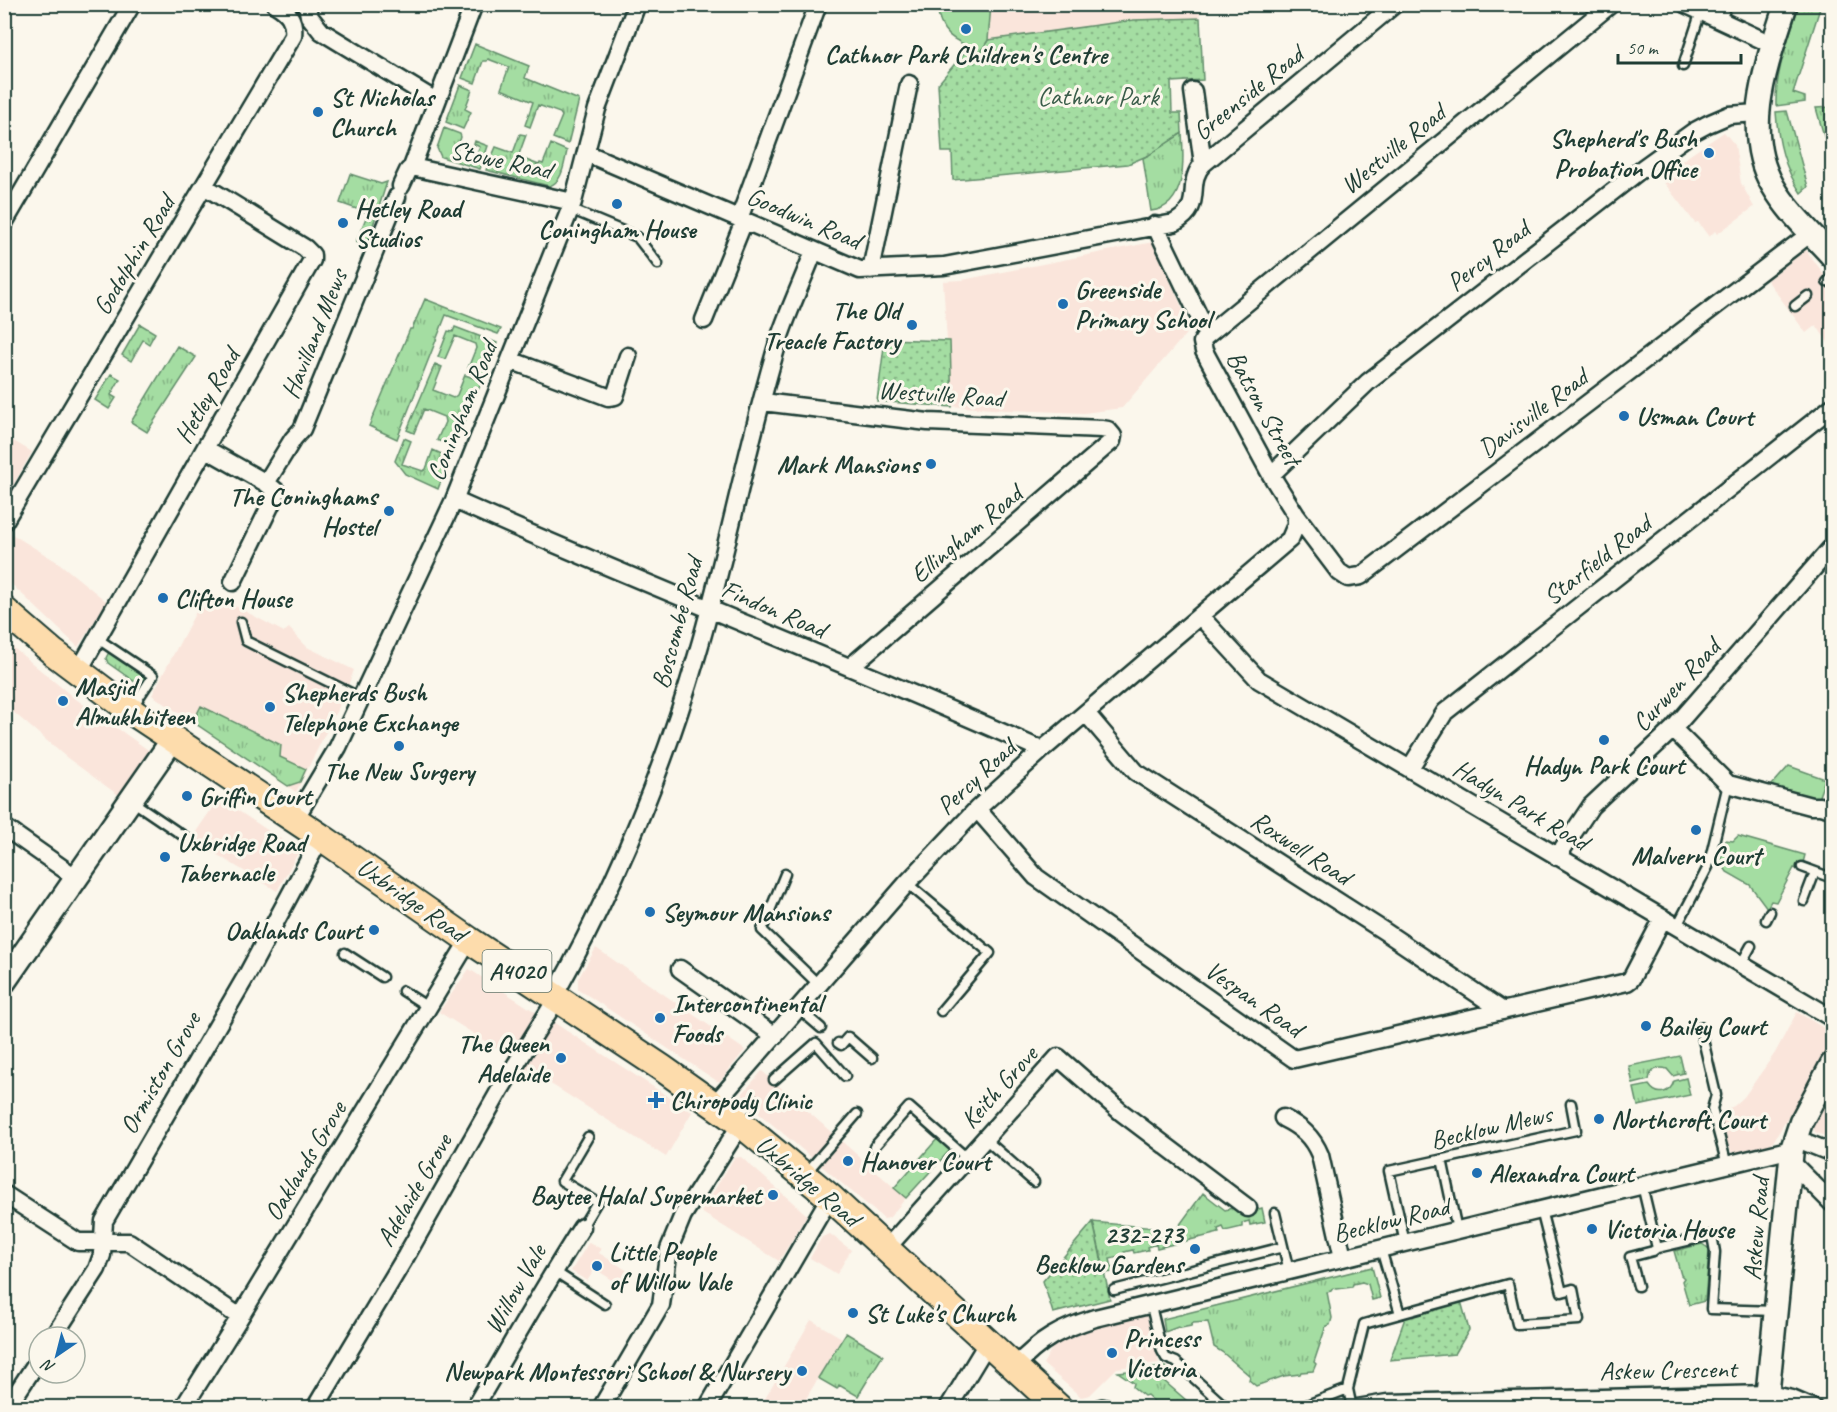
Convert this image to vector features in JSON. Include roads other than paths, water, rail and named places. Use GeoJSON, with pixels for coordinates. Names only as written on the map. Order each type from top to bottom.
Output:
{"type":"FeatureCollection","features":[{"type":"Feature","properties":{"kind":"main road"},"geometry":{"type":"LineString","coordinates":[[1786,4],[1773,45],[1758,113],[1759,143],[1769,178],[1780,196],[1833,256]]}},
{"type":"Feature","properties":{"kind":"main road","name":"Uxbridge Road"},"geometry":{"type":"LineString","coordinates":[[4,610],[78,672],[130,710],[295,819],[729,1116],[830,1197],[1059,1407]]}},
{"type":"Feature","properties":{"kind":"main road"},"geometry":{"type":"LineString","coordinates":[[4,982],[78,879],[173,739]]}},
{"type":"Feature","properties":{"kind":"main road","name":"Askew Road"},"geometry":{"type":"LineString","coordinates":[[1768,1401],[1793,1150],[1801,1122],[1833,1064]]}},
{"type":"Feature","properties":{"kind":"street"},"geometry":{"type":"LineString","coordinates":[[4,223],[132,4]]}},
{"type":"Feature","properties":{"kind":"street","name":"Stowe Road"},"geometry":{"type":"LineString","coordinates":[[474,4],[412,167],[572,206]]}},
{"type":"Feature","properties":{"kind":"street","name":"Coningham Road"},"geometry":{"type":"LineString","coordinates":[[295,819],[338,747],[454,500],[572,206],[597,109],[637,4]]}},
{"type":"Feature","properties":{"kind":"street"},"geometry":{"type":"LineString","coordinates":[[704,320],[742,220],[818,4]]}},
{"type":"Feature","properties":{"kind":"street","name":"Westville Road"},"geometry":{"type":"LineString","coordinates":[[1207,333],[1611,4]]}},
{"type":"Feature","properties":{"kind":"street","name":"Greenside Road"},"geometry":{"type":"LineString","coordinates":[[1155,225],[1174,223],[1184,218],[1191,210],[1194,199],[1194,178],[1198,169],[1386,7]]}},
{"type":"Feature","properties":{"kind":"street","name":"Godolphin Road"},"geometry":{"type":"LineString","coordinates":[[4,522],[293,36],[293,21],[281,8]]}},
{"type":"Feature","properties":{"kind":"street"},"geometry":{"type":"LineString","coordinates":[[1693,8],[1724,12],[1773,45]]}},
{"type":"Feature","properties":{"kind":"street"},"geometry":{"type":"LineString","coordinates":[[308,10],[321,31],[436,101]]}},
{"type":"Feature","properties":{"kind":"street"},"geometry":{"type":"LineString","coordinates":[[871,270],[909,84]]}},
{"type":"Feature","properties":{"kind":"street"},"geometry":{"type":"LineString","coordinates":[[1193,91],[1203,164]]}},
{"type":"Feature","properties":{"kind":"street","name":"Percy Road"},"geometry":{"type":"LineString","coordinates":[[1271,475],[1368,382],[1642,168],[1708,124],[1729,115],[1758,113]]}},
{"type":"Feature","properties":{"kind":"street","name":"Goodwin Road"},"geometry":{"type":"LineString","coordinates":[[586,153],[860,270],[944,267],[1155,225]]}},
{"type":"Feature","properties":{"kind":"street","name":"Havilland Mews"},"geometry":{"type":"LineString","coordinates":[[266,483],[293,439],[302,429],[399,191],[412,167]]}},
{"type":"Feature","properties":{"kind":"street","name":"Hetley Road"},"geometry":{"type":"LineString","coordinates":[[78,672],[311,264],[312,255],[305,248],[204,186]]}},
{"type":"Feature","properties":{"kind":"street","name":"Batson Street"},"geometry":{"type":"LineString","coordinates":[[1155,225],[1207,333],[1203,342],[1204,351],[1271,475],[1296,515]]}},
{"type":"Feature","properties":{"kind":"street","name":"Davisville Road"},"geometry":{"type":"LineString","coordinates":[[1296,515],[1344,576],[1353,579],[1361,576],[1811,233]]}},
{"type":"Feature","properties":{"kind":"street","name":"Boscombe Road"},"geometry":{"type":"LineString","coordinates":[[556,997],[600,910],[644,813],[684,699],[710,609],[780,338],[814,251]]}},
{"type":"Feature","properties":{"kind":"street"},"geometry":{"type":"LineString","coordinates":[[510,360],[608,397],[615,396],[628,356]]}},
{"type":"Feature","properties":{"kind":"street","name":"Westville Road"},"geometry":{"type":"LineString","coordinates":[[763,402],[928,422],[1102,429],[1108,430],[1113,436]]}},
{"type":"Feature","properties":{"kind":"street","name":"Starfield Road"},"geometry":{"type":"LineString","coordinates":[[1410,768],[1445,712],[1833,407]]}},
{"type":"Feature","properties":{"kind":"street","name":"Ellingham Road"},"geometry":{"type":"LineString","coordinates":[[849,667],[1035,509],[1112,441],[1113,436]]}},
{"type":"Feature","properties":{"kind":"street"},"geometry":{"type":"LineString","coordinates":[[206,449],[266,483],[277,492],[233,582]]}},
{"type":"Feature","properties":{"kind":"street","name":"Findon Road"},"geometry":{"type":"LineString","coordinates":[[454,500],[579,556],[849,667],[1042,750]]}},
{"type":"Feature","properties":{"kind":"street","name":"Percy Road"},"geometry":{"type":"LineString","coordinates":[[601,1407],[661,1305],[669,1249],[683,1215],[729,1116],[775,1036],[907,883],[977,809],[1042,750],[1290,539],[1296,525],[1296,515]]}},
{"type":"Feature","properties":{"kind":"street","name":"Curwen Road"},"geometry":{"type":"LineString","coordinates":[[1557,856],[1591,806],[1673,729],[1833,547]]}},
{"type":"Feature","properties":{"kind":"street","name":"Hadyn Park Road"},"geometry":{"type":"LineString","coordinates":[[1200,616],[1259,681],[1833,1018]]}},
{"type":"Feature","properties":{"kind":"street","name":"Roxwell Road"},"geometry":{"type":"LineString","coordinates":[[1086,713],[1136,772],[1384,931],[1503,1011]]}},
{"type":"Feature","properties":{"kind":"street"},"geometry":{"type":"LineString","coordinates":[[1673,729],[1728,784],[1811,806],[1833,809]]}},
{"type":"Feature","properties":{"kind":"street","name":"Vespan Road"},"geometry":{"type":"LineString","coordinates":[[977,809],[1036,877],[1294,1059],[1627,982],[1670,922]]}},
{"type":"Feature","properties":{"kind":"street"},"geometry":{"type":"LineString","coordinates":[[4,827],[78,879]]}},
{"type":"Feature","properties":{"kind":"street","name":"Ormiston Grove"},"geometry":{"type":"LineString","coordinates":[[61,1325],[97,1269],[102,1255],[104,1221],[248,973],[321,837]]}},
{"type":"Feature","properties":{"kind":"street","name":"Oaklands Grove"},"geometry":{"type":"LineString","coordinates":[[183,1407],[469,940]]}},
{"type":"Feature","properties":{"kind":"street"},"geometry":{"type":"LineString","coordinates":[[680,969],[775,1036]]}},
{"type":"Feature","properties":{"kind":"street","name":"Adelaide Grove"},"geometry":{"type":"LineString","coordinates":[[315,1407],[406,1257],[500,1090],[556,997]]}},
{"type":"Feature","properties":{"kind":"street","name":"Keith Grove"},"geometry":{"type":"LineString","coordinates":[[886,1249],[1058,1057],[1121,1112],[1248,1208]]}},
{"type":"Feature","properties":{"kind":"street"},"geometry":{"type":"LineString","coordinates":[[1283,1118],[1306,1132],[1315,1143],[1320,1155],[1343,1258]]}},
{"type":"Feature","properties":{"kind":"street"},"geometry":{"type":"LineString","coordinates":[[1793,1150],[1833,1153]]}},
{"type":"Feature","properties":{"kind":"street"},"geometry":{"type":"LineString","coordinates":[[1793,1150],[1833,1203]]}},
{"type":"Feature","properties":{"kind":"street","name":"Becklow Road"},"geometry":{"type":"LineString","coordinates":[[1015,1367],[1043,1341],[1065,1328],[1095,1318],[1793,1150]]}},
{"type":"Feature","properties":{"kind":"street"},"geometry":{"type":"LineString","coordinates":[[4,1194],[72,1239],[82,1242],[129,1242],[240,1317]]}},
{"type":"Feature","properties":{"kind":"street"},"geometry":{"type":"LineString","coordinates":[[707,1407],[830,1197]]}},
{"type":"Feature","properties":{"kind":"street","name":"Willow Vale"},"geometry":{"type":"LineString","coordinates":[[474,1407],[506,1357],[553,1271],[582,1227]]}},
{"type":"Feature","properties":{"kind":"street"},"geometry":{"type":"LineString","coordinates":[[948,1407],[988,1342]]}},
{"type":"Feature","properties":{"kind":"street"},"geometry":{"type":"LineString","coordinates":[[7,1407],[27,1377]]}},
{"type":"Feature","properties":{"kind":"street","name":"Askew Crescent"},"geometry":{"type":"LineString","coordinates":[[1357,1407],[1388,1403],[1792,1399],[1813,1407]]}},
{"type":"Feature","properties":{"kind":"lane"},"geometry":{"type":"LineString","coordinates":[[1683,66],[1693,8]]}},
{"type":"Feature","properties":{"kind":"lane"},"geometry":{"type":"LineString","coordinates":[[572,206],[637,237],[658,264]]}},
{"type":"Feature","properties":{"kind":"lane"},"geometry":{"type":"LineString","coordinates":[[1796,306],[1808,296]]}},
{"type":"Feature","properties":{"kind":"lane"},"geometry":{"type":"LineString","coordinates":[[241,622],[246,641],[361,698]]}},
{"type":"Feature","properties":{"kind":"lane"},"geometry":{"type":"LineString","coordinates":[[98,639],[153,676],[130,710]]}},
{"type":"Feature","properties":{"kind":"lane"},"geometry":{"type":"LineString","coordinates":[[1670,922],[1708,867],[1728,784]]}},
{"type":"Feature","properties":{"kind":"lane"},"geometry":{"type":"LineString","coordinates":[[132,800],[188,839]]}},
{"type":"Feature","properties":{"kind":"lane"},"geometry":{"type":"LineString","coordinates":[[1802,867],[1833,878]]}},
{"type":"Feature","properties":{"kind":"lane"},"geometry":{"type":"LineString","coordinates":[[1804,900],[1815,872]]}},
{"type":"Feature","properties":{"kind":"lane"},"geometry":{"type":"LineString","coordinates":[[785,874],[762,930],[819,985]]}},
{"type":"Feature","properties":{"kind":"lane"},"geometry":{"type":"LineString","coordinates":[[907,883],[990,954],[941,1011]]}},
{"type":"Feature","properties":{"kind":"lane"},"geometry":{"type":"LineString","coordinates":[[1741,964],[1751,946]]}},
{"type":"Feature","properties":{"kind":"lane"},"geometry":{"type":"LineString","coordinates":[[345,953],[382,977]]}},
{"type":"Feature","properties":{"kind":"lane"},"geometry":{"type":"LineString","coordinates":[[403,992],[428,1007]]}},
{"type":"Feature","properties":{"kind":"lane"},"geometry":{"type":"LineString","coordinates":[[799,1009],[821,1028]]}},
{"type":"Feature","properties":{"kind":"lane"},"geometry":{"type":"LineString","coordinates":[[1700,1027],[1716,1095],[1712,1109],[1727,1165]]}},
{"type":"Feature","properties":{"kind":"lane"},"geometry":{"type":"LineString","coordinates":[[838,1043],[841,1046],[848,1037],[872,1058]]}},
{"type":"Feature","properties":{"kind":"lane"},"geometry":{"type":"LineString","coordinates":[[774,1080],[816,1043],[845,1076]]}},
{"type":"Feature","properties":{"kind":"lane"},"geometry":{"type":"LineString","coordinates":[[729,1116],[754,1100]]}},
{"type":"Feature","properties":{"kind":"lane","name":"Becklow Mews"},"geometry":{"type":"LineString","coordinates":[[1405,1243],[1389,1172],[1576,1130],[1570,1104]]}},
{"type":"Feature","properties":{"kind":"lane"},"geometry":{"type":"LineString","coordinates":[[874,1147],[909,1107],[968,1159]]}},
{"type":"Feature","properties":{"kind":"lane"},"geometry":{"type":"LineString","coordinates":[[804,1176],[857,1114]]}},
{"type":"Feature","properties":{"kind":"lane"},"geometry":{"type":"LineString","coordinates":[[582,1227],[597,1202],[561,1181],[588,1137]]}},
{"type":"Feature","properties":{"kind":"lane"},"geometry":{"type":"LineString","coordinates":[[986,1139],[1034,1182]]}},
{"type":"Feature","properties":{"kind":"lane"},"geometry":{"type":"LineString","coordinates":[[1442,1159],[1457,1230]]}},
{"type":"Feature","properties":{"kind":"lane"},"geometry":{"type":"LineString","coordinates":[[1642,1185],[1657,1248]]}},
{"type":"Feature","properties":{"kind":"lane"},"geometry":{"type":"LineString","coordinates":[[1352,1407],[1348,1389],[1364,1324],[1508,1284],[1517,1324],[1579,1320],[1573,1289],[1562,1292],[1541,1210]]}},
{"type":"Feature","properties":{"kind":"lane"},"geometry":{"type":"LineString","coordinates":[[1275,1213],[1289,1271]]}},
{"type":"Feature","properties":{"kind":"lane"},"geometry":{"type":"LineString","coordinates":[[1638,1286],[1630,1257],[1712,1235],[1716,1252],[1711,1309],[1776,1311]]}},
{"type":"Feature","properties":{"kind":"lane"},"geometry":{"type":"LineString","coordinates":[[1114,1290],[1284,1247]]}},
{"type":"Feature","properties":{"kind":"lane"},"geometry":{"type":"LineString","coordinates":[[1381,1249],[1400,1314]]}},
{"type":"Feature","properties":{"kind":"lane"},"geometry":{"type":"LineString","coordinates":[[553,1271],[605,1304]]}},
{"type":"Feature","properties":{"kind":"lane"},"geometry":{"type":"LineString","coordinates":[[1151,1305],[1162,1351],[1166,1358],[1176,1362],[1227,1407]]}},
{"type":"Feature","properties":{"kind":"lane"},"geometry":{"type":"LineString","coordinates":[[1299,1407],[1348,1389]]}},
{"type":"Feature","properties":{"kind":"lane"},"geometry":{"type":"LineString","coordinates":[[1091,1407],[1101,1403],[1111,1407]]}},
{"type":"Feature","properties":{"kind":"place","name":"Cathnor Park Children's Centre"},"geometry":{"type":"Point","coordinates":[966,29]}},
{"type":"Feature","properties":{"kind":"place","name":"St Nicholas Church"},"geometry":{"type":"Point","coordinates":[318,112]}},
{"type":"Feature","properties":{"kind":"place","name":"Shepherd's Bush Probation Office"},"geometry":{"type":"Point","coordinates":[1709,153]}},
{"type":"Feature","properties":{"kind":"place","name":"Coningham House"},"geometry":{"type":"Point","coordinates":[617,204]}},
{"type":"Feature","properties":{"kind":"place","name":"Hetley Road Studios"},"geometry":{"type":"Point","coordinates":[343,223]}},
{"type":"Feature","properties":{"kind":"place","name":"Greenside Primary School"},"geometry":{"type":"Point","coordinates":[1063,304]}},
{"type":"Feature","properties":{"kind":"place","name":"The Old Treacle Factory"},"geometry":{"type":"Point","coordinates":[912,325]}},
{"type":"Feature","properties":{"kind":"place","name":"Usman Court"},"geometry":{"type":"Point","coordinates":[1624,416]}},
{"type":"Feature","properties":{"kind":"place","name":"Mark Mansions"},"geometry":{"type":"Point","coordinates":[931,464]}},
{"type":"Feature","properties":{"kind":"place","name":"The Coninghams Hostel"},"geometry":{"type":"Point","coordinates":[389,511]}},
{"type":"Feature","properties":{"kind":"place","name":"Clifton House"},"geometry":{"type":"Point","coordinates":[163,598]}},
{"type":"Feature","properties":{"kind":"place","name":"Masjid Almukhbiteen"},"geometry":{"type":"Point","coordinates":[63,701]}},
{"type":"Feature","properties":{"kind":"place","name":"Shepherds Bush Telephone Exchange"},"geometry":{"type":"Point","coordinates":[270,707]}},
{"type":"Feature","properties":{"kind":"place","name":"Hadyn Park Court"},"geometry":{"type":"Point","coordinates":[1604,740]}},
{"type":"Feature","properties":{"kind":"place","name":"The New Surgery"},"geometry":{"type":"Point","coordinates":[399,746]}},
{"type":"Feature","properties":{"kind":"place","name":"Griffin Court"},"geometry":{"type":"Point","coordinates":[187,796]}},
{"type":"Feature","properties":{"kind":"place","name":"Malvern Court"},"geometry":{"type":"Point","coordinates":[1696,830]}},
{"type":"Feature","properties":{"kind":"place","name":"Uxbridge Road Tabernacle"},"geometry":{"type":"Point","coordinates":[165,857]}},
{"type":"Feature","properties":{"kind":"place","name":"Seymour Mansions"},"geometry":{"type":"Point","coordinates":[650,912]}},
{"type":"Feature","properties":{"kind":"place","name":"Oaklands Court"},"geometry":{"type":"Point","coordinates":[374,930]}},
{"type":"Feature","properties":{"kind":"place","name":"Intercontinental Foods"},"geometry":{"type":"Point","coordinates":[660,1018]}},
{"type":"Feature","properties":{"kind":"place","name":"Bailey Court"},"geometry":{"type":"Point","coordinates":[1646,1026]}},
{"type":"Feature","properties":{"kind":"place","name":"The Queen Adelaide"},"geometry":{"type":"Point","coordinates":[561,1058]}},
{"type":"Feature","properties":{"kind":"place","name":"Chiropody Clinic"},"geometry":{"type":"Point","coordinates":[656,1100]}},
{"type":"Feature","properties":{"kind":"place","name":"Northcroft Court"},"geometry":{"type":"Point","coordinates":[1599,1119]}},
{"type":"Feature","properties":{"kind":"place","name":"Hanover Court"},"geometry":{"type":"Point","coordinates":[848,1161]}},
{"type":"Feature","properties":{"kind":"place","name":"Alexandra Court"},"geometry":{"type":"Point","coordinates":[1477,1173]}},
{"type":"Feature","properties":{"kind":"place","name":"Baytee Halal Supermarket"},"geometry":{"type":"Point","coordinates":[773,1195]}},
{"type":"Feature","properties":{"kind":"place","name":"Victoria House"},"geometry":{"type":"Point","coordinates":[1592,1229]}},
{"type":"Feature","properties":{"kind":"place","name":"232-273 Becklow Gardens"},"geometry":{"type":"Point","coordinates":[1195,1249]}},
{"type":"Feature","properties":{"kind":"place","name":"Little People of Willow Vale"},"geometry":{"type":"Point","coordinates":[597,1266]}},
{"type":"Feature","properties":{"kind":"place","name":"St Luke's Church"},"geometry":{"type":"Point","coordinates":[853,1313]}},
{"type":"Feature","properties":{"kind":"place","name":"Princess Victoria"},"geometry":{"type":"Point","coordinates":[1112,1353]}},
{"type":"Feature","properties":{"kind":"place","name":"Newpark Montessori School & Nursery"},"geometry":{"type":"Point","coordinates":[802,1371]}},
{"type":"Feature","properties":{"kind":"park label","name":"Cathnor Park"},"geometry":{"type":"Point","coordinates":[1098,96]}}]}
